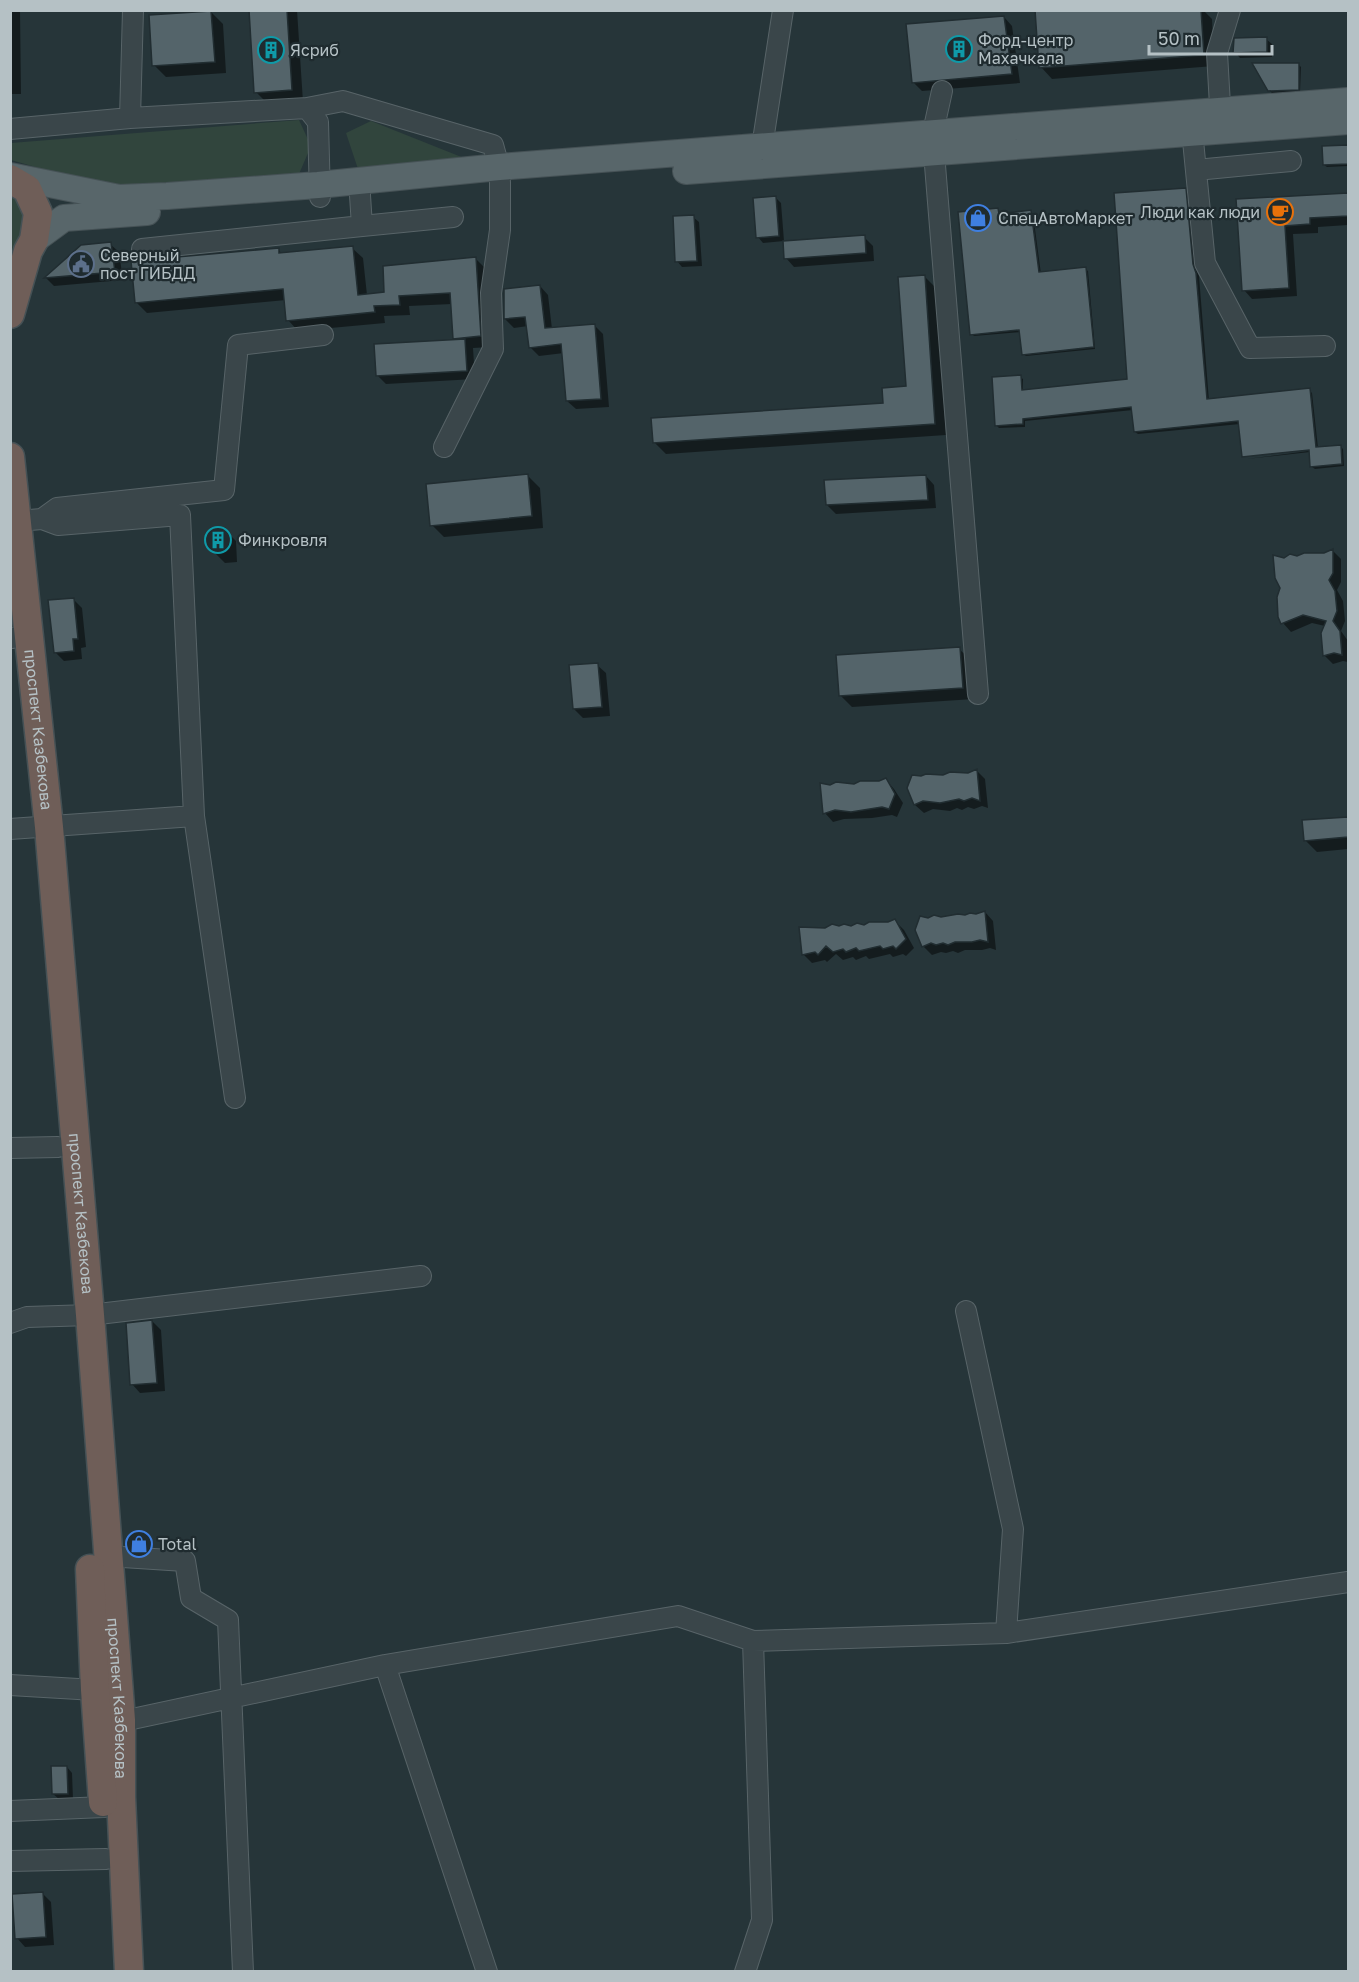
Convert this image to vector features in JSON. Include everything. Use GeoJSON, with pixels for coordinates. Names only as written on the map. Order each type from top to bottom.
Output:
{"type":"FeatureCollection","features":[{"type":"Feature","properties":{"kind":"highway"},"geometry":{"type":"LineString","coordinates":[[10,178],[27,189],[38,213],[24,251],[10,314]]}},
{"type":"Feature","properties":{"kind":"highway","name":"проспект Казбекова"},"geometry":{"type":"LineString","coordinates":[[10,457],[29,520],[30,828],[108,1556],[110,1723],[104,1807],[111,1971]]}},
{"type":"Feature","properties":{"kind":"highway","name":"проспект Казбекова"},"geometry":{"type":"LineString","coordinates":[[11,630],[58,1147],[81,1315],[95,1689],[110,1723],[121,1797],[129,1971]]}},
{"type":"Feature","properties":{"kind":"main road"},"geometry":{"type":"LineString","coordinates":[[1221,120],[1348,101]]}},
{"type":"Feature","properties":{"kind":"main road"},"geometry":{"type":"LineString","coordinates":[[24,251],[64,218],[319,191],[1191,122],[1221,120],[1348,121]]}},
{"type":"Feature","properties":{"kind":"main road"},"geometry":{"type":"LineString","coordinates":[[10,178],[118,198],[319,191]]}},
{"type":"Feature","properties":{"kind":"lane"},"geometry":{"type":"LineString","coordinates":[[130,118],[133,10]]}},
{"type":"Feature","properties":{"kind":"lane"},"geometry":{"type":"LineString","coordinates":[[763,156],[783,10]]}},
{"type":"Feature","properties":{"kind":"lane"},"geometry":{"type":"LineString","coordinates":[[1221,120],[1217,53],[1230,10]]}},
{"type":"Feature","properties":{"kind":"lane"},"geometry":{"type":"LineString","coordinates":[[942,92],[934,142],[978,694]]}},
{"type":"Feature","properties":{"kind":"lane"},"geometry":{"type":"LineString","coordinates":[[10,129],[130,118],[307,108],[343,101],[493,145],[499,175],[500,230],[491,293],[493,349],[444,447]]}},
{"type":"Feature","properties":{"kind":"lane"},"geometry":{"type":"LineString","coordinates":[[307,108],[318,122],[319,191]]}},
{"type":"Feature","properties":{"kind":"lane"},"geometry":{"type":"LineString","coordinates":[[1191,122],[1205,264],[1250,348],[1325,346]]}},
{"type":"Feature","properties":{"kind":"lane"},"geometry":{"type":"LineString","coordinates":[[1196,170],[1291,161]]}},
{"type":"Feature","properties":{"kind":"lane"},"geometry":{"type":"LineString","coordinates":[[360,187],[362,226]]}},
{"type":"Feature","properties":{"kind":"lane"},"geometry":{"type":"LineString","coordinates":[[142,249],[453,217]]}},
{"type":"Feature","properties":{"kind":"lane"},"geometry":{"type":"LineString","coordinates":[[29,520],[57,508],[224,490],[237,345],[323,335]]}},
{"type":"Feature","properties":{"kind":"lane"},"geometry":{"type":"LineString","coordinates":[[29,520],[58,525],[180,515],[194,816],[235,1098]]}},
{"type":"Feature","properties":{"kind":"lane"},"geometry":{"type":"LineString","coordinates":[[30,828],[194,816]]}},
{"type":"Feature","properties":{"kind":"lane"},"geometry":{"type":"LineString","coordinates":[[10,1148],[58,1147]]}},
{"type":"Feature","properties":{"kind":"lane"},"geometry":{"type":"LineString","coordinates":[[10,1323],[27,1317],[81,1315],[420,1276]]}},
{"type":"Feature","properties":{"kind":"lane"},"geometry":{"type":"LineString","coordinates":[[966,1311],[1013,1529],[1006,1633]]}},
{"type":"Feature","properties":{"kind":"lane"},"geometry":{"type":"LineString","coordinates":[[108,1556],[185,1561],[191,1598],[228,1620],[243,1971]]}},
{"type":"Feature","properties":{"kind":"lane"},"geometry":{"type":"LineString","coordinates":[[110,1723],[385,1665],[678,1616],[753,1641],[1006,1633],[1348,1582]]}},
{"type":"Feature","properties":{"kind":"lane"},"geometry":{"type":"LineString","coordinates":[[745,1971],[762,1920],[753,1641]]}},
{"type":"Feature","properties":{"kind":"lane"},"geometry":{"type":"LineString","coordinates":[[385,1665],[487,1971]]}},
{"type":"Feature","properties":{"kind":"lane"},"geometry":{"type":"LineString","coordinates":[[10,1685],[95,1689]]}},
{"type":"Feature","properties":{"kind":"lane"},"geometry":{"type":"LineString","coordinates":[[10,1811],[104,1807]]}},
{"type":"Feature","properties":{"kind":"lane"},"geometry":{"type":"LineString","coordinates":[[10,1861],[106,1859]]}},
{"type":"Feature","properties":{"kind":"green space"},"geometry":{"type":"Polygon","coordinates":[[[299,120],[311,146],[299,174],[112,189],[11,160],[11,143],[299,120]]]}},
{"type":"Feature","properties":{"kind":"green space"},"geometry":{"type":"Polygon","coordinates":[[[371,121],[469,160],[358,169],[346,133],[371,121]]]}},
{"type":"Feature","properties":{"kind":"green space"},"geometry":{"type":"Polygon","coordinates":[[[11,187],[28,207],[25,243],[11,256],[11,187]]]}},
{"type":"Feature","properties":{"kind":"building","name":"Ясриб"},"geometry":{"type":"Polygon","coordinates":[[[249,10],[287,10],[292,90],[254,93],[249,10]]]}},
{"type":"Feature","properties":{"kind":"building"},"geometry":{"type":"Polygon","coordinates":[[[1035,10],[1201,10],[1204,55],[1039,68],[1035,10]]]}},
{"type":"Feature","properties":{"kind":"building"},"geometry":{"type":"Polygon","coordinates":[[[211,11],[215,62],[152,66],[149,15],[211,11]]]}},
{"type":"Feature","properties":{"kind":"building","name":"Форд-центр Махачкала"},"geometry":{"type":"Polygon","coordinates":[[[1004,16],[1012,74],[912,83],[906,24],[1004,16]]]}},
{"type":"Feature","properties":{"kind":"building"},"geometry":{"type":"Polygon","coordinates":[[[1267,37],[1267,52],[1233,53],[1234,38],[1267,37]]]}},
{"type":"Feature","properties":{"kind":"building"},"geometry":{"type":"Polygon","coordinates":[[[1252,63],[1299,63],[1299,90],[1268,91],[1252,63]]]}},
{"type":"Feature","properties":{"kind":"building"},"geometry":{"type":"Polygon","coordinates":[[[1348,145],[1348,164],[1323,165],[1322,146],[1348,145]]]}},
{"type":"Feature","properties":{"kind":"building"},"geometry":{"type":"Polygon","coordinates":[[[1186,188],[1207,399],[1310,388],[1316,447],[1341,445],[1342,464],[1310,467],[1309,450],[1242,457],[1238,421],[1134,432],[1131,407],[1023,419],[1023,424],[995,426],[992,377],[1021,375],[1022,390],[1127,379],[1114,193],[1186,188]]]}},
{"type":"Feature","properties":{"kind":"building"},"geometry":{"type":"Polygon","coordinates":[[[1348,193],[1348,216],[1310,218],[1310,224],[1285,226],[1289,288],[1242,291],[1236,199],[1348,193]]]}},
{"type":"Feature","properties":{"kind":"building"},"geometry":{"type":"Polygon","coordinates":[[[776,196],[779,236],[756,238],[753,198],[776,196]]]}},
{"type":"Feature","properties":{"kind":"building"},"geometry":{"type":"Polygon","coordinates":[[[998,208],[999,214],[1031,210],[1039,272],[1086,267],[1094,347],[1022,355],[1019,330],[970,335],[958,212],[998,208]]]}},
{"type":"Feature","properties":{"kind":"building"},"geometry":{"type":"Polygon","coordinates":[[[694,215],[697,261],[675,262],[673,216],[694,215]]]}},
{"type":"Feature","properties":{"kind":"building"},"geometry":{"type":"Polygon","coordinates":[[[865,235],[866,253],[784,259],[783,241],[865,235]]]}},
{"type":"Feature","properties":{"kind":"building"},"geometry":{"type":"Polygon","coordinates":[[[111,242],[115,272],[44,278],[81,245],[111,242]]]}},
{"type":"Feature","properties":{"kind":"building"},"geometry":{"type":"Polygon","coordinates":[[[353,246],[358,295],[384,292],[383,266],[476,257],[481,336],[453,339],[450,293],[399,296],[400,305],[374,306],[375,312],[286,321],[283,289],[135,303],[131,261],[279,248],[279,253],[353,246]]]}},
{"type":"Feature","properties":{"kind":"building"},"geometry":{"type":"Polygon","coordinates":[[[925,275],[935,424],[653,443],[651,418],[883,403],[882,388],[906,386],[898,277],[925,275]]]}},
{"type":"Feature","properties":{"kind":"building"},"geometry":{"type":"Polygon","coordinates":[[[540,285],[545,328],[595,324],[601,399],[566,401],[561,344],[529,348],[525,317],[504,319],[504,289],[540,285]]]}},
{"type":"Feature","properties":{"kind":"building"},"geometry":{"type":"Polygon","coordinates":[[[465,339],[467,371],[376,376],[374,344],[465,339]]]}},
{"type":"Feature","properties":{"kind":"building"},"geometry":{"type":"Polygon","coordinates":[[[528,474],[532,516],[430,526],[426,484],[528,474]]]}},
{"type":"Feature","properties":{"kind":"building"},"geometry":{"type":"Polygon","coordinates":[[[926,475],[928,500],[826,505],[824,480],[926,475]]]}},
{"type":"Feature","properties":{"kind":"building","name":"Финкровля"},"geometry":{"type":"Polygon","coordinates":[[[211,528],[225,528],[226,551],[212,552],[211,528]]]}},
{"type":"Feature","properties":{"kind":"building"},"geometry":{"type":"Polygon","coordinates":[[[1333,549],[1333,573],[1329,580],[1335,591],[1337,611],[1333,621],[1340,631],[1342,655],[1334,653],[1323,656],[1321,633],[1326,621],[1303,615],[1281,624],[1278,617],[1277,597],[1280,588],[1275,578],[1273,555],[1284,558],[1290,554],[1297,556],[1304,553],[1324,553],[1333,549]]]}},
{"type":"Feature","properties":{"kind":"building"},"geometry":{"type":"Polygon","coordinates":[[[74,598],[78,639],[73,639],[74,651],[54,653],[48,600],[74,598]]]}},
{"type":"Feature","properties":{"kind":"building"},"geometry":{"type":"Polygon","coordinates":[[[960,647],[963,688],[839,696],[836,655],[960,647]]]}},
{"type":"Feature","properties":{"kind":"building"},"geometry":{"type":"Polygon","coordinates":[[[598,663],[602,707],[573,709],[569,665],[598,663]]]}},
{"type":"Feature","properties":{"kind":"building"},"geometry":{"type":"Polygon","coordinates":[[[977,769],[980,801],[972,798],[940,803],[923,801],[914,805],[907,788],[912,775],[968,773],[977,769]]]}},
{"type":"Feature","properties":{"kind":"building"},"geometry":{"type":"Polygon","coordinates":[[[886,778],[895,794],[889,809],[882,807],[851,812],[835,810],[823,814],[820,783],[854,784],[860,781],[879,781],[886,778]]]}},
{"type":"Feature","properties":{"kind":"building"},"geometry":{"type":"Polygon","coordinates":[[[1348,817],[1348,837],[1304,841],[1302,820],[1348,817]]]}},
{"type":"Feature","properties":{"kind":"building"},"geometry":{"type":"Polygon","coordinates":[[[985,911],[988,942],[980,940],[955,942],[948,945],[931,943],[922,947],[915,930],[920,916],[941,917],[985,911]]]}},
{"type":"Feature","properties":{"kind":"building"},"geometry":{"type":"Polygon","coordinates":[[[895,919],[906,939],[896,949],[893,946],[883,949],[880,946],[859,951],[856,948],[846,952],[843,949],[833,952],[826,946],[818,955],[815,952],[802,955],[799,927],[825,928],[832,924],[851,926],[857,923],[864,925],[869,922],[888,922],[895,919]]]}},
{"type":"Feature","properties":{"kind":"building"},"geometry":{"type":"Polygon","coordinates":[[[152,1320],[157,1383],[130,1385],[126,1323],[152,1320]]]}},
{"type":"Feature","properties":{"kind":"building"},"geometry":{"type":"Polygon","coordinates":[[[51,1766],[67,1766],[68,1794],[52,1794],[51,1766]]]}},
{"type":"Feature","properties":{"kind":"building"},"geometry":{"type":"Polygon","coordinates":[[[43,1892],[46,1937],[15,1939],[12,1894],[43,1892]]]}},
{"type":"Feature","properties":{"kind":"place","name":"Форд-центр Махачкала"},"geometry":{"type":"Point","coordinates":[959,49]}},
{"type":"Feature","properties":{"kind":"place","name":"Ясриб"},"geometry":{"type":"Point","coordinates":[271,50]}},
{"type":"Feature","properties":{"kind":"place","name":"Люди как люди"},"geometry":{"type":"Point","coordinates":[1280,212]}},
{"type":"Feature","properties":{"kind":"place","name":"СпецАвтоМаркет"},"geometry":{"type":"Point","coordinates":[978,218]}},
{"type":"Feature","properties":{"kind":"place","name":"Северный пост ГИБДД"},"geometry":{"type":"Point","coordinates":[81,264]}},
{"type":"Feature","properties":{"kind":"place","name":"Финкровля"},"geometry":{"type":"Point","coordinates":[218,540]}},
{"type":"Feature","properties":{"kind":"place","name":"Total"},"geometry":{"type":"Point","coordinates":[139,1544]}}]}
